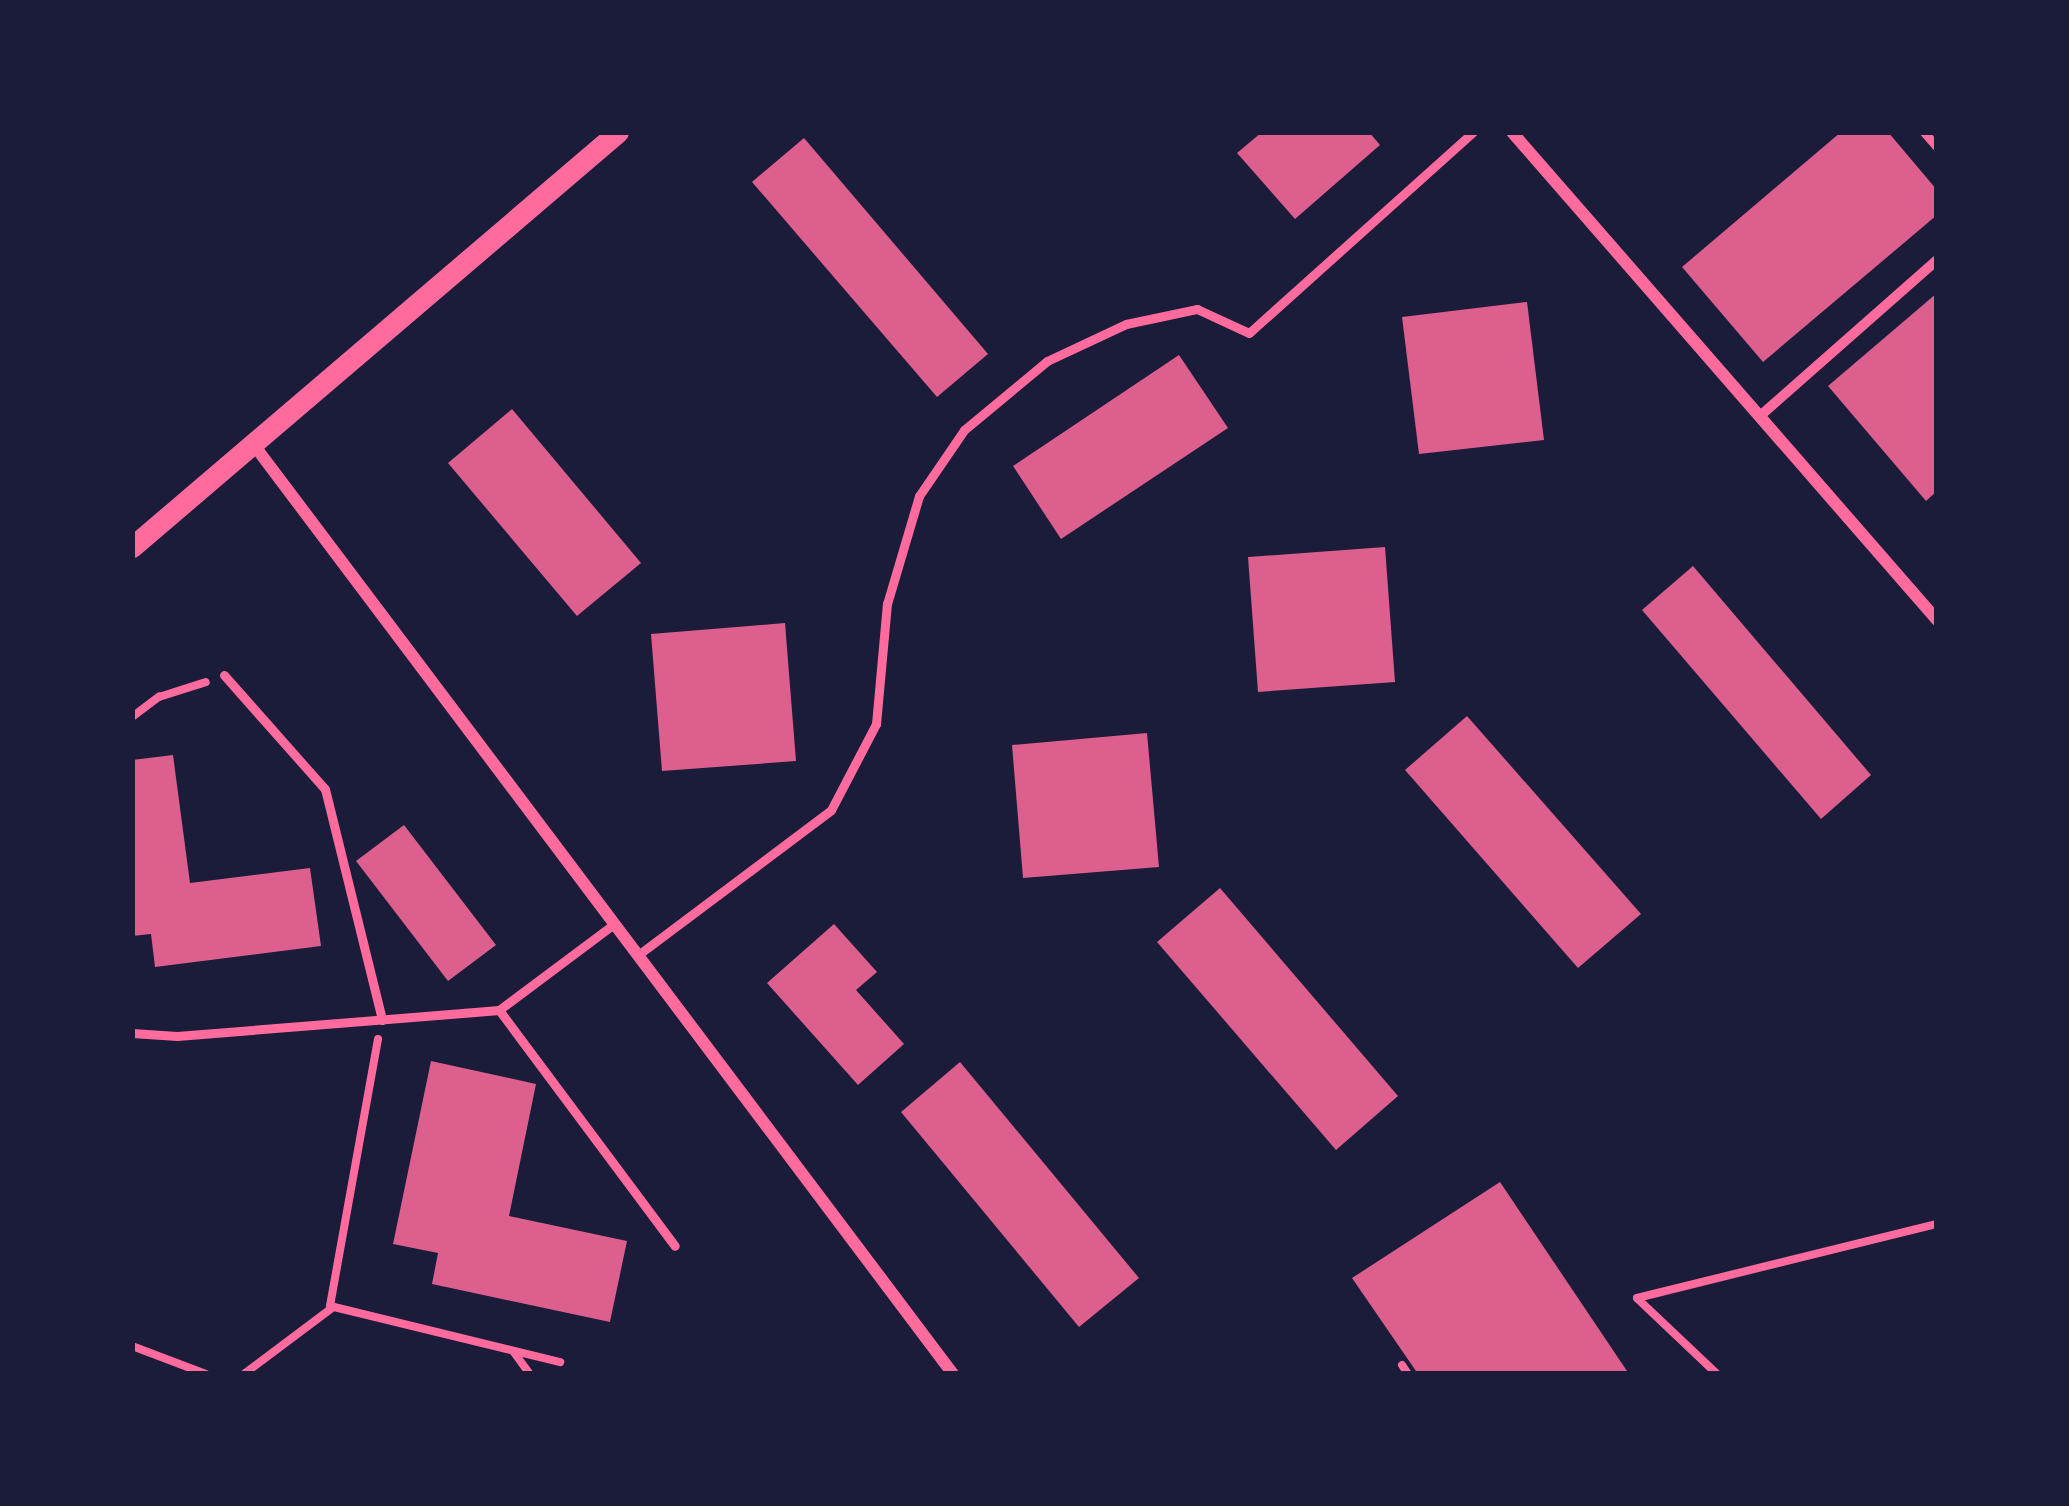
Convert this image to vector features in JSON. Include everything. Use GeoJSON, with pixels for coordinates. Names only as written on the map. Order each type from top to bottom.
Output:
{"type":"FeatureCollection","features":[{"type":"Feature","properties":{"kind":"street"},"geometry":{"type":"LineString","coordinates":[[132,548],[618,132]]}},
{"type":"Feature","properties":{"kind":"street"},"geometry":{"type":"LineString","coordinates":[[1512,132],[1937,620]]}},
{"type":"Feature","properties":{"kind":"street"},"geometry":{"type":"LineString","coordinates":[[1760,416],[1937,260]]}},
{"type":"Feature","properties":{"kind":"street"},"geometry":{"type":"LineString","coordinates":[[254,445],[953,1374]]}},
{"type":"Feature","properties":{"kind":"lane"},"geometry":{"type":"LineString","coordinates":[[638,955],[831,810],[876,724],[887,604],[919,496],[964,430],[1047,361],[1126,325],[1197,308],[1249,333],[1473,132]]}},
{"type":"Feature","properties":{"kind":"lane"},"geometry":{"type":"LineString","coordinates":[[1924,132],[1937,147]]}},
{"type":"Feature","properties":{"kind":"lane"},"geometry":{"type":"LineString","coordinates":[[224,676],[325,789],[382,1020]]}},
{"type":"Feature","properties":{"kind":"lane"},"geometry":{"type":"LineString","coordinates":[[132,1033],[499,1010],[614,924]]}},
{"type":"Feature","properties":{"kind":"lane"},"geometry":{"type":"LineString","coordinates":[[499,1010],[675,1246]]}},
{"type":"Feature","properties":{"kind":"path"},"geometry":{"type":"LineString","coordinates":[[132,717],[159,697],[224,676]]}},
{"type":"Feature","properties":{"kind":"path"},"geometry":{"type":"LineString","coordinates":[[244,1374],[333,1307],[382,1020]]}},
{"type":"Feature","properties":{"kind":"path"},"geometry":{"type":"LineString","coordinates":[[1717,1374],[1636,1298],[1937,1224]]}},
{"type":"Feature","properties":{"kind":"path"},"geometry":{"type":"LineString","coordinates":[[333,1307],[560,1362]]}},
{"type":"Feature","properties":{"kind":"path"},"geometry":{"type":"LineString","coordinates":[[132,1346],[206,1374]]}},
{"type":"Feature","properties":{"kind":"path"},"geometry":{"type":"LineString","coordinates":[[513,1351],[530,1374]]}},
{"type":"Feature","properties":{"kind":"building"},"geometry":{"type":"Polygon","coordinates":[[[1262,132],[1369,132],[1380,145],[1295,219],[1237,153],[1262,132]]]}},
{"type":"Feature","properties":{"kind":"building"},"geometry":{"type":"Polygon","coordinates":[[[1841,132],[1888,132],[1937,190],[1937,215],[1763,362],[1682,267],[1841,132]]]}},
{"type":"Feature","properties":{"kind":"building"},"geometry":{"type":"Polygon","coordinates":[[[804,138],[988,354],[937,397],[752,182],[804,138]]]}},
{"type":"Feature","properties":{"kind":"building"},"geometry":{"type":"Polygon","coordinates":[[[1937,293],[1937,491],[1926,501],[1828,386],[1937,293]]]}},
{"type":"Feature","properties":{"kind":"building"},"geometry":{"type":"Polygon","coordinates":[[[1527,302],[1544,440],[1419,454],[1402,317],[1527,302]]]}},
{"type":"Feature","properties":{"kind":"building"},"geometry":{"type":"Polygon","coordinates":[[[1179,355],[1228,428],[1061,539],[1013,466],[1179,355]]]}},
{"type":"Feature","properties":{"kind":"building"},"geometry":{"type":"Polygon","coordinates":[[[512,409],[641,563],[577,616],[448,463],[512,409]]]}},
{"type":"Feature","properties":{"kind":"building"},"geometry":{"type":"Polygon","coordinates":[[[1385,547],[1395,682],[1258,692],[1248,557],[1385,547]]]}},
{"type":"Feature","properties":{"kind":"building"},"geometry":{"type":"Polygon","coordinates":[[[1693,566],[1871,775],[1821,819],[1642,610],[1693,566]]]}},
{"type":"Feature","properties":{"kind":"building"},"geometry":{"type":"Polygon","coordinates":[[[785,623],[796,761],[662,771],[651,634],[785,623]]]}},
{"type":"Feature","properties":{"kind":"building"},"geometry":{"type":"Polygon","coordinates":[[[1467,716],[1641,914],[1578,968],[1405,770],[1467,716]]]}},
{"type":"Feature","properties":{"kind":"building"},"geometry":{"type":"Polygon","coordinates":[[[1147,733],[1159,867],[1023,878],[1012,745],[1147,733]]]}},
{"type":"Feature","properties":{"kind":"building"},"geometry":{"type":"Polygon","coordinates":[[[173,755],[190,883],[310,868],[321,946],[155,967],[151,934],[132,936],[132,760],[173,755]]]}},
{"type":"Feature","properties":{"kind":"building"},"geometry":{"type":"Polygon","coordinates":[[[404,825],[496,945],[448,981],[356,861],[404,825]]]}},
{"type":"Feature","properties":{"kind":"building"},"geometry":{"type":"Polygon","coordinates":[[[1220,888],[1398,1096],[1336,1150],[1157,942],[1220,888]]]}},
{"type":"Feature","properties":{"kind":"building"},"geometry":{"type":"Polygon","coordinates":[[[834,924],[877,972],[856,990],[904,1044],[858,1085],[767,983],[834,924]]]}},
{"type":"Feature","properties":{"kind":"building"},"geometry":{"type":"Polygon","coordinates":[[[431,1061],[536,1084],[509,1216],[627,1241],[610,1322],[432,1284],[438,1253],[393,1244],[431,1061]]]}},
{"type":"Feature","properties":{"kind":"building"},"geometry":{"type":"Polygon","coordinates":[[[960,1062],[1139,1278],[1079,1327],[901,1112],[960,1062]]]}},
{"type":"Feature","properties":{"kind":"building"},"geometry":{"type":"Polygon","coordinates":[[[1500,1182],[1629,1374],[1418,1374],[1352,1278],[1500,1182]]]}}]}
